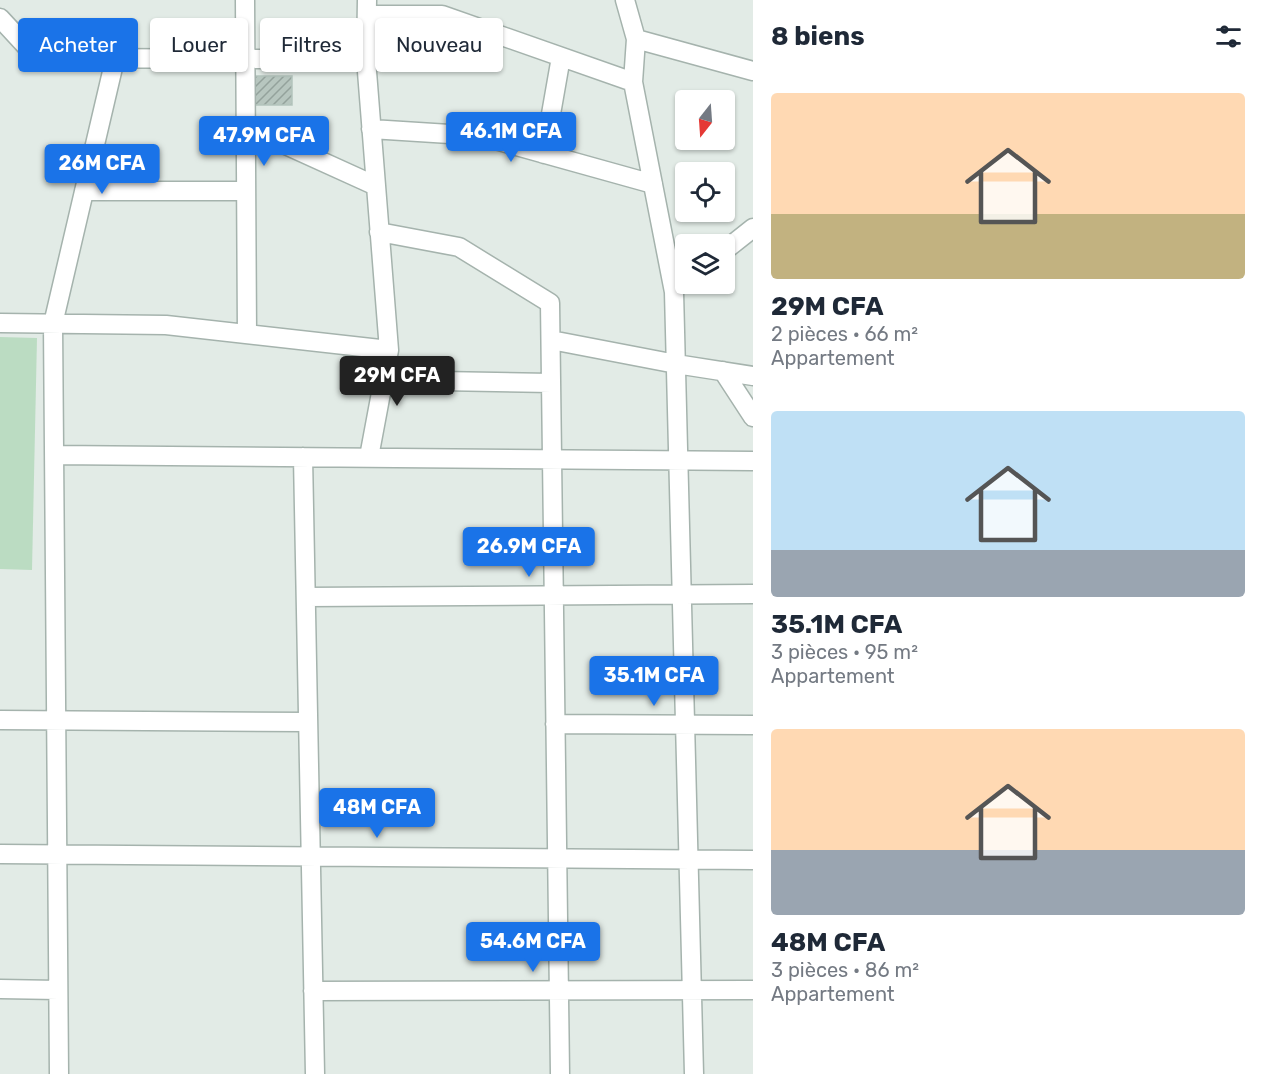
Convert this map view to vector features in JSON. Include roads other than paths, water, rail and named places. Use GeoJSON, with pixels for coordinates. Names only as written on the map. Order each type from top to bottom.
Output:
{"type":"FeatureCollection","features":[{"type":"Feature","properties":{"kind":"street"},"geometry":{"type":"LineString","coordinates":[[245,0],[245,18]]}},
{"type":"Feature","properties":{"kind":"street"},"geometry":{"type":"LineString","coordinates":[[625,0],[636,39],[633,82],[653,184],[675,269]]}},
{"type":"Feature","properties":{"kind":"street"},"geometry":{"type":"LineString","coordinates":[[369,457],[389,350],[366,59],[367,7],[443,7],[561,57],[633,82]]}},
{"type":"Feature","properties":{"kind":"street"},"geometry":{"type":"LineString","coordinates":[[0,18],[18,37]]}},
{"type":"Feature","properties":{"kind":"street"},"geometry":{"type":"LineString","coordinates":[[636,39],[753,71]]}},
{"type":"Feature","properties":{"kind":"street"},"geometry":{"type":"LineString","coordinates":[[544,154],[561,57]]}},
{"type":"Feature","properties":{"kind":"street"},"geometry":{"type":"LineString","coordinates":[[248,59],[366,59]]}},
{"type":"Feature","properties":{"kind":"street"},"geometry":{"type":"LineString","coordinates":[[59,1074],[53,324],[113,72]]}},
{"type":"Feature","properties":{"kind":"street"},"geometry":{"type":"LineString","coordinates":[[245,72],[247,334]]}},
{"type":"Feature","properties":{"kind":"street"},"geometry":{"type":"LineString","coordinates":[[246,127],[376,186]]}},
{"type":"Feature","properties":{"kind":"street"},"geometry":{"type":"LineString","coordinates":[[371,129],[481,136],[653,184]]}},
{"type":"Feature","properties":{"kind":"street"},"geometry":{"type":"LineString","coordinates":[[84,191],[246,191]]}},
{"type":"Feature","properties":{"kind":"street"},"geometry":{"type":"LineString","coordinates":[[735,242],[753,228]]}},
{"type":"Feature","properties":{"kind":"street"},"geometry":{"type":"LineString","coordinates":[[379,232],[459,247],[550,303],[560,1074]]}},
{"type":"Feature","properties":{"kind":"street"},"geometry":{"type":"LineString","coordinates":[[680,294],[676,364],[694,1074]]}},
{"type":"Feature","properties":{"kind":"street"},"geometry":{"type":"LineString","coordinates":[[0,323],[166,325],[389,350]]}},
{"type":"Feature","properties":{"kind":"street"},"geometry":{"type":"LineString","coordinates":[[551,340],[753,376]]}},
{"type":"Feature","properties":{"kind":"street"},"geometry":{"type":"LineString","coordinates":[[723,371],[753,417]]}},
{"type":"Feature","properties":{"kind":"street"},"geometry":{"type":"LineString","coordinates":[[384,380],[551,382]]}},
{"type":"Feature","properties":{"kind":"street"},"geometry":{"type":"LineString","coordinates":[[54,455],[753,461]]}},
{"type":"Feature","properties":{"kind":"street"},"geometry":{"type":"LineString","coordinates":[[303,457],[315,1074]]}},
{"type":"Feature","properties":{"kind":"street"},"geometry":{"type":"LineString","coordinates":[[306,597],[753,594]]}},
{"type":"Feature","properties":{"kind":"street"},"geometry":{"type":"LineString","coordinates":[[0,720],[308,722]]}},
{"type":"Feature","properties":{"kind":"street"},"geometry":{"type":"LineString","coordinates":[[555,724],[753,725]]}},
{"type":"Feature","properties":{"kind":"street"},"geometry":{"type":"LineString","coordinates":[[0,854],[753,860]]}},
{"type":"Feature","properties":{"kind":"street"},"geometry":{"type":"LineString","coordinates":[[0,989],[58,990]]}},
{"type":"Feature","properties":{"kind":"street"},"geometry":{"type":"LineString","coordinates":[[313,991],[753,990]]}}]}
